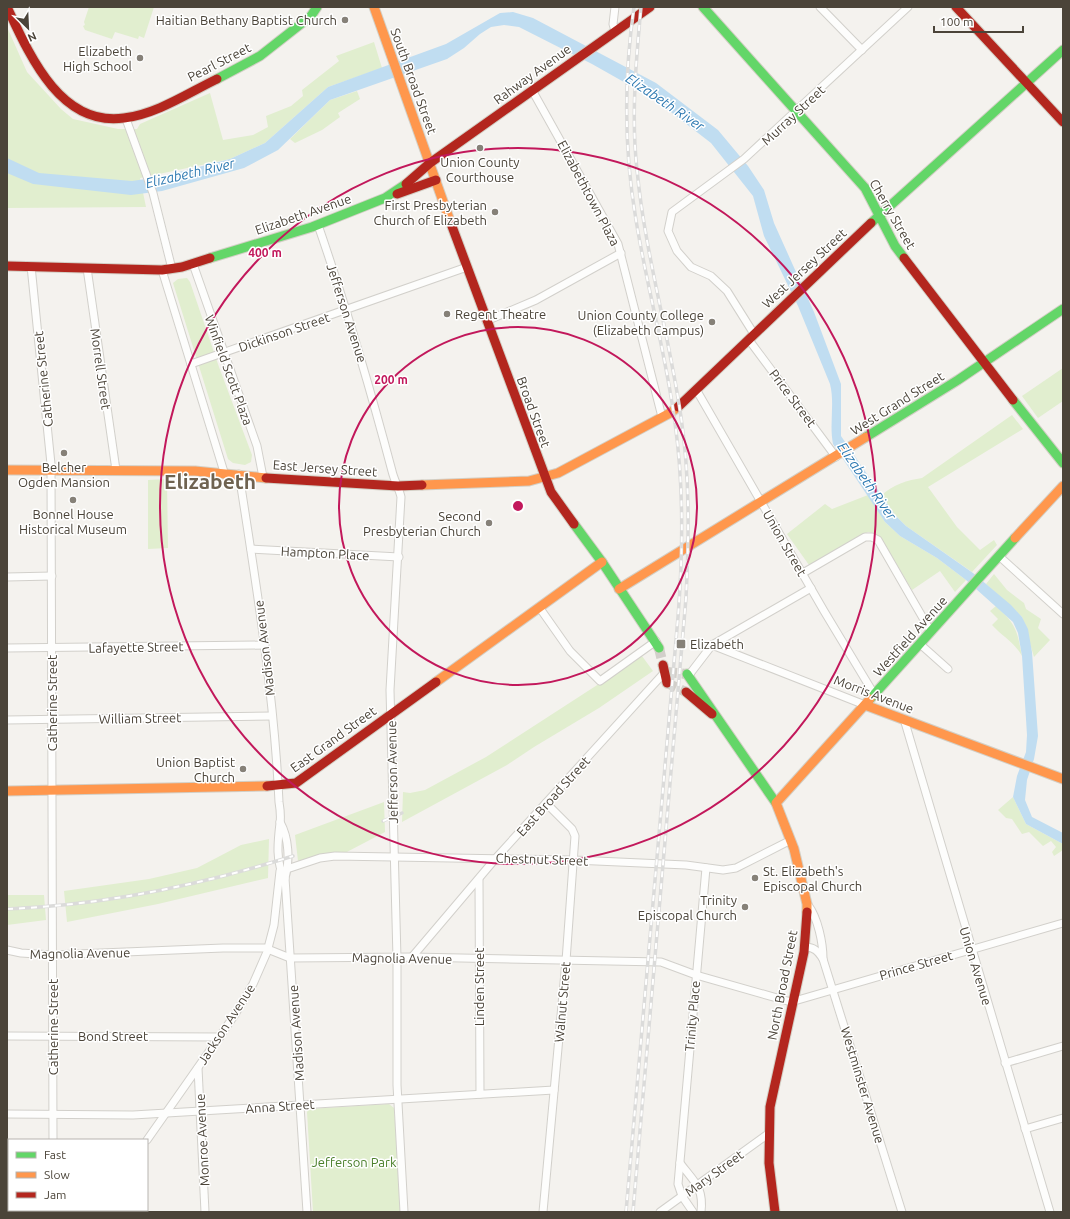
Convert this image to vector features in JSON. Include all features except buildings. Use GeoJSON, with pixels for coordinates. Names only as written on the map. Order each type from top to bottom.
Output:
{"type":"FeatureCollection","features":[{"type":"Feature","properties":{"kind":"street"},"geometry":{"type":"LineString","coordinates":[[7,7],[32,61],[57,93],[73,105],[90,114],[109,118],[126,119],[153,193],[172,269]]}},
{"type":"Feature","properties":{"kind":"street","name":"Pearl Street"},"geometry":{"type":"LineString","coordinates":[[126,119],[153,110],[249,63],[266,52],[315,10],[325,7]]}},
{"type":"Feature","properties":{"kind":"street","name":"South Broad Street"},"geometry":{"type":"LineString","coordinates":[[374,7],[430,163]]}},
{"type":"Feature","properties":{"kind":"street"},"geometry":{"type":"LineString","coordinates":[[615,7],[613,24],[615,31]]}},
{"type":"Feature","properties":{"kind":"street","name":"Rahway Avenue"},"geometry":{"type":"LineString","coordinates":[[430,163],[597,43],[650,7]]}},
{"type":"Feature","properties":{"kind":"street","name":"Cherry Street"},"geometry":{"type":"LineString","coordinates":[[703,7],[865,188],[895,246],[984,364],[1063,463]]}},
{"type":"Feature","properties":{"kind":"street"},"geometry":{"type":"LineString","coordinates":[[820,7],[862,50]]}},
{"type":"Feature","properties":{"kind":"street","name":"Murray Street"},"geometry":{"type":"LineString","coordinates":[[671,214],[744,159],[908,7]]}},
{"type":"Feature","properties":{"kind":"street"},"geometry":{"type":"LineString","coordinates":[[956,7],[1063,122]]}},
{"type":"Feature","properties":{"kind":"street","name":"West Jersey Street"},"geometry":{"type":"LineString","coordinates":[[545,477],[558,473],[662,417],[687,400],[792,297],[879,216],[1063,50]]}},
{"type":"Feature","properties":{"kind":"street","name":"Elizabethtown Plaza"},"geometry":{"type":"LineString","coordinates":[[532,90],[618,244],[662,417]]}},
{"type":"Feature","properties":{"kind":"street","name":"Broad Street"},"geometry":{"type":"LineString","coordinates":[[430,163],[486,321],[550,492],[602,562],[657,644]]}},
{"type":"Feature","properties":{"kind":"street","name":"Elizabeth Avenue"},"geometry":{"type":"LineString","coordinates":[[7,266],[162,270],[193,264],[318,225],[385,198],[430,163]]}},
{"type":"Feature","properties":{"kind":"street"},"geometry":{"type":"LineString","coordinates":[[385,198],[436,180]]}},
{"type":"Feature","properties":{"kind":"street","name":"Price Street"},"geometry":{"type":"LineString","coordinates":[[671,214],[668,231],[677,251],[691,267],[711,276],[727,291],[752,337],[838,456]]}},
{"type":"Feature","properties":{"kind":"street","name":"Jefferson Avenue"},"geometry":{"type":"LineString","coordinates":[[318,225],[347,310],[379,418],[393,474],[398,486],[401,504],[391,682],[391,714],[397,958],[398,1100],[404,1212]]}},
{"type":"Feature","properties":{"kind":"street"},"geometry":{"type":"LineString","coordinates":[[486,321],[536,300],[621,253]]}},
{"type":"Feature","properties":{"kind":"street","name":"Winfield Scott Plaza"},"geometry":{"type":"LineString","coordinates":[[193,264],[223,353],[257,446],[263,477]]}},
{"type":"Feature","properties":{"kind":"street","name":"Catherine Street"},"geometry":{"type":"LineString","coordinates":[[31,266],[51,470],[52,955],[54,1036],[53,1139]]}},
{"type":"Feature","properties":{"kind":"street","name":"Dickinson Street"},"geometry":{"type":"LineString","coordinates":[[191,364],[467,267]]}},
{"type":"Feature","properties":{"kind":"street","name":"Morrell Street"},"geometry":{"type":"LineString","coordinates":[[87,268],[116,470]]}},
{"type":"Feature","properties":{"kind":"street"},"geometry":{"type":"LineString","coordinates":[[162,270],[224,472]]}},
{"type":"Feature","properties":{"kind":"street","name":"West Grand Street"},"geometry":{"type":"LineString","coordinates":[[619,589],[838,456],[984,364],[1063,309]]}},
{"type":"Feature","properties":{"kind":"street","name":"Union Street"},"geometry":{"type":"LineString","coordinates":[[697,391],[874,694]]}},
{"type":"Feature","properties":{"kind":"street","name":"East Jersey Street"},"geometry":{"type":"LineString","coordinates":[[7,470],[224,472],[263,477],[398,486],[529,481],[545,477]]}},
{"type":"Feature","properties":{"kind":"street","name":"Madison Avenue"},"geometry":{"type":"LineString","coordinates":[[239,474],[265,645],[279,786],[280,822],[277,833],[280,871]]}},
{"type":"Feature","properties":{"kind":"street","name":"Westfield Avenue"},"geometry":{"type":"LineString","coordinates":[[776,803],[1063,486]]}},
{"type":"Feature","properties":{"kind":"street"},"geometry":{"type":"LineString","coordinates":[[803,573],[865,537],[878,540],[931,632]]}},
{"type":"Feature","properties":{"kind":"street","name":"Hampton Place"},"geometry":{"type":"LineString","coordinates":[[251,549],[399,557]]}},
{"type":"Feature","properties":{"kind":"street"},"geometry":{"type":"LineString","coordinates":[[999,556],[1063,614]]}},
{"type":"Feature","properties":{"kind":"street","name":"East Grand Street"},"geometry":{"type":"LineString","coordinates":[[7,791],[279,786],[296,782],[602,562]]}},
{"type":"Feature","properties":{"kind":"street"},"geometry":{"type":"LineString","coordinates":[[7,576],[52,576]]}},
{"type":"Feature","properties":{"kind":"street"},"geometry":{"type":"LineString","coordinates":[[688,675],[712,645],[811,588]]}},
{"type":"Feature","properties":{"kind":"street"},"geometry":{"type":"LineString","coordinates":[[539,607],[570,651],[600,681],[657,644]]}},
{"type":"Feature","properties":{"kind":"street"},"geometry":{"type":"LineString","coordinates":[[920,644],[948,669]]}},
{"type":"Feature","properties":{"kind":"street","name":"Lafayette Street"},"geometry":{"type":"LineString","coordinates":[[7,648],[265,645]]}},
{"type":"Feature","properties":{"kind":"street","name":"Morris Avenue"},"geometry":{"type":"LineString","coordinates":[[712,645],[865,705],[1063,779]]}},
{"type":"Feature","properties":{"kind":"street"},"geometry":{"type":"LineString","coordinates":[[664,670],[667,683]]}},
{"type":"Feature","properties":{"kind":"street","name":"East Broad Street"},"geometry":{"type":"LineString","coordinates":[[412,957],[479,880],[496,858],[664,670]]}},
{"type":"Feature","properties":{"kind":"street","name":"North Broad Street"},"geometry":{"type":"LineString","coordinates":[[688,675],[709,704],[714,715],[776,803],[791,840],[807,904],[805,947],[775,1079],[768,1134],[768,1163],[775,1212]]}},
{"type":"Feature","properties":{"kind":"street","name":"North Broad Street"},"geometry":{"type":"LineString","coordinates":[[686,692],[714,715]]}},
{"type":"Feature","properties":{"kind":"street","name":"William Street"},"geometry":{"type":"LineString","coordinates":[[7,720],[272,716]]}},
{"type":"Feature","properties":{"kind":"street","name":"Union Avenue"},"geometry":{"type":"LineString","coordinates":[[904,719],[1050,1212]]}},
{"type":"Feature","properties":{"kind":"street","name":"Walnut Street"},"geometry":{"type":"LineString","coordinates":[[543,1212],[566,961],[575,832],[546,803]]}},
{"type":"Feature","properties":{"kind":"street","name":"Madison Avenue"},"geometry":{"type":"LineString","coordinates":[[280,822],[286,832],[288,869],[285,878],[307,1212]]}},
{"type":"Feature","properties":{"kind":"street","name":"Chestnut Street"},"geometry":{"type":"LineString","coordinates":[[288,869],[320,858],[335,856],[394,856],[574,860],[686,865],[730,870],[791,840]]}},
{"type":"Feature","properties":{"kind":"street","name":"Trinity Place"},"geometry":{"type":"LineString","coordinates":[[682,1196],[678,1184],[706,868]]}},
{"type":"Feature","properties":{"kind":"street"},"geometry":{"type":"LineString","coordinates":[[280,871],[285,878]]}},
{"type":"Feature","properties":{"kind":"street","name":"Jackson Avenue"},"geometry":{"type":"LineString","coordinates":[[148,1139],[220,1037],[253,984],[267,949],[274,925],[280,871]]}},
{"type":"Feature","properties":{"kind":"street","name":"Linden Street"},"geometry":{"type":"LineString","coordinates":[[479,880],[480,1094]]}},
{"type":"Feature","properties":{"kind":"street","name":"Westminster Avenue"},"geometry":{"type":"LineString","coordinates":[[807,904],[813,915],[833,990],[902,1212]]}},
{"type":"Feature","properties":{"kind":"street","name":"Prince Street"},"geometry":{"type":"LineString","coordinates":[[793,1001],[1063,923]]}},
{"type":"Feature","properties":{"kind":"street"},"geometry":{"type":"LineString","coordinates":[[805,947],[811,947],[818,951],[824,959]]}},
{"type":"Feature","properties":{"kind":"street","name":"Magnolia Avenue"},"geometry":{"type":"LineString","coordinates":[[7,950],[20,953],[52,955],[223,948],[267,949],[290,958],[412,957],[661,962],[696,975],[793,1001]]}},
{"type":"Feature","properties":{"kind":"street","name":"Bond Street"},"geometry":{"type":"LineString","coordinates":[[7,1036],[220,1037]]}},
{"type":"Feature","properties":{"kind":"street"},"geometry":{"type":"LineString","coordinates":[[1005,1064],[1063,1046]]}},
{"type":"Feature","properties":{"kind":"street","name":"Monroe Avenue"},"geometry":{"type":"LineString","coordinates":[[198,1068],[205,1212]]}},
{"type":"Feature","properties":{"kind":"street","name":"Anna Street"},"geometry":{"type":"LineString","coordinates":[[7,1114],[133,1115],[554,1090]]}},
{"type":"Feature","properties":{"kind":"street"},"geometry":{"type":"LineString","coordinates":[[1025,1129],[1063,1118]]}},
{"type":"Feature","properties":{"kind":"street","name":"Mary Street"},"geometry":{"type":"LineString","coordinates":[[660,1212],[768,1134]]}},
{"type":"Feature","properties":{"kind":"street"},"geometry":{"type":"LineString","coordinates":[[680,1163],[698,1184],[702,1198],[701,1212]]}},
{"type":"Feature","properties":{"kind":"street"},"geometry":{"type":"LineString","coordinates":[[682,1196],[693,1212]]}},
{"type":"Feature","properties":{"kind":"green space"},"geometry":{"type":"Polygon","coordinates":[[[89,7],[154,7],[144,38],[139,36],[138,39],[115,32],[112,39],[85,30],[83,26],[85,25],[84,22],[89,7]]]}},
{"type":"Feature","properties":{"kind":"green space"},"geometry":{"type":"Polygon","coordinates":[[[7,27],[27,72],[61,109],[73,119],[118,129],[137,129],[140,124],[210,93],[223,140],[253,135],[268,127],[266,116],[291,106],[303,96],[302,90],[339,61],[336,56],[374,42],[382,68],[328,87],[265,143],[230,159],[140,178],[146,207],[7,208],[7,27]]]}},
{"type":"Feature","properties":{"kind":"green space"},"geometry":{"type":"Polygon","coordinates":[[[357,91],[360,99],[338,113],[340,117],[322,130],[295,143],[290,139],[330,100],[357,91]]]}},
{"type":"Feature","properties":{"kind":"green space"},"geometry":{"type":"Polygon","coordinates":[[[187,278],[190,282],[219,367],[252,455],[251,462],[245,465],[233,463],[228,459],[173,283],[178,279],[187,278]]]}},
{"type":"Feature","properties":{"kind":"green space"},"geometry":{"type":"Polygon","coordinates":[[[1063,368],[1063,401],[1038,418],[1022,396],[1063,368]]]}},
{"type":"Feature","properties":{"kind":"green space"},"geometry":{"type":"Polygon","coordinates":[[[1012,415],[1023,429],[928,487],[957,527],[980,550],[994,540],[997,545],[972,572],[906,526],[895,515],[882,495],[890,488],[911,480],[922,478],[1012,415]]]}},
{"type":"Feature","properties":{"kind":"green space"},"geometry":{"type":"Polygon","coordinates":[[[167,479],[168,548],[148,549],[148,480],[167,479]]]}},
{"type":"Feature","properties":{"kind":"green space"},"geometry":{"type":"Polygon","coordinates":[[[868,495],[885,522],[900,536],[937,558],[966,580],[955,592],[940,571],[912,590],[880,537],[874,533],[868,532],[809,565],[787,534],[825,504],[832,509],[868,495]]]}},
{"type":"Feature","properties":{"kind":"green space"},"geometry":{"type":"Polygon","coordinates":[[[994,574],[1007,590],[1024,603],[1026,609],[1041,619],[1038,628],[1050,640],[1034,657],[1022,617],[986,584],[994,574]]]}},
{"type":"Feature","properties":{"kind":"green space"},"geometry":{"type":"Polygon","coordinates":[[[996,606],[1008,618],[1015,628],[1022,656],[1012,643],[992,625],[998,619],[990,611],[996,606]]]}},
{"type":"Feature","properties":{"kind":"green space"},"geometry":{"type":"Polygon","coordinates":[[[642,656],[653,671],[599,708],[507,765],[402,822],[403,792],[410,793],[425,790],[486,757],[642,656]]]}},
{"type":"Feature","properties":{"kind":"green space"},"geometry":{"type":"Polygon","coordinates":[[[1013,797],[1026,824],[1063,844],[1063,850],[1054,856],[1052,852],[1056,847],[1051,841],[1043,846],[1029,832],[1022,834],[1012,819],[1006,818],[998,810],[1013,797]]]}},
{"type":"Feature","properties":{"kind":"green space"},"geometry":{"type":"Polygon","coordinates":[[[384,802],[385,832],[343,854],[321,854],[298,861],[295,835],[384,802]]]}},
{"type":"Feature","properties":{"kind":"green space"},"geometry":{"type":"Polygon","coordinates":[[[269,839],[268,878],[158,904],[67,922],[64,891],[149,879],[197,868],[241,845],[269,839]]]}},
{"type":"Feature","properties":{"kind":"green space"},"geometry":{"type":"Polygon","coordinates":[[[7,895],[44,895],[46,920],[7,925],[7,895]]]}},
{"type":"Feature","properties":{"kind":"green space","name":"Jefferson Park"},"geometry":{"type":"Polygon","coordinates":[[[389,1104],[394,1108],[402,1212],[313,1212],[307,1112],[309,1109],[389,1104]]]}},
{"type":"Feature","properties":{"kind":"water","name":"Elizabeth River"},"geometry":{"type":"Polygon","coordinates":[[[513,12],[533,18],[656,83],[718,130],[748,166],[764,190],[774,223],[814,312],[841,384],[841,436],[895,515],[906,526],[973,573],[1011,605],[1022,617],[1028,629],[1032,652],[1038,736],[1034,759],[1027,780],[1025,800],[1032,817],[1063,833],[1063,844],[1026,824],[1013,797],[1017,776],[1026,752],[1027,735],[1022,656],[1018,633],[1013,622],[966,580],[937,558],[900,536],[885,522],[833,444],[832,399],[830,384],[798,306],[764,236],[753,196],[711,143],[654,99],[592,64],[519,27],[504,25],[491,27],[447,59],[330,100],[278,150],[244,168],[162,191],[131,195],[33,184],[7,173],[7,158],[39,173],[132,181],[159,177],[230,159],[265,143],[328,87],[446,44],[500,13],[513,12]]]}},
{"type":"Feature","properties":{"kind":"tunnel"},"geometry":{"type":"LineString","coordinates":[[659,648],[663,665]]}},
{"type":"Feature","properties":{"kind":"tunnel"},"geometry":{"type":"LineString","coordinates":[[667,672],[687,674]]}},
{"type":"Feature","properties":{"kind":"tunnel"},"geometry":{"type":"LineString","coordinates":[[667,683],[686,692]]}},
{"type":"Feature","properties":{"kind":"railway"},"geometry":{"type":"LineString","coordinates":[[626,1212],[678,617],[682,544],[680,471],[675,423],[667,372],[640,245],[629,167],[627,140],[627,87],[628,60],[634,7]]}},
{"type":"Feature","properties":{"kind":"railway"},"geometry":{"type":"LineString","coordinates":[[633,1212],[686,598],[688,552],[686,462],[681,417],[651,263],[641,201],[635,150],[634,109],[641,7]]}},
{"type":"Feature","properties":{"kind":"railway"},"geometry":{"type":"LineString","coordinates":[[383,821],[402,813]]}},
{"type":"Feature","properties":{"kind":"railway"},"geometry":{"type":"LineString","coordinates":[[7,909],[80,903],[152,892],[223,876],[293,856]]}},
{"type":"Feature","properties":{"kind":"traffic: fast"},"geometry":{"type":"LineString","coordinates":[[217,79],[260,56],[311,16],[317,7]]}},
{"type":"Feature","properties":{"kind":"traffic: fast"},"geometry":{"type":"LineString","coordinates":[[703,7],[865,188],[895,246],[904,258]]}},
{"type":"Feature","properties":{"kind":"traffic: fast"},"geometry":{"type":"LineString","coordinates":[[871,223],[1063,50]]}},
{"type":"Feature","properties":{"kind":"traffic: fast"},"geometry":{"type":"LineString","coordinates":[[210,258],[312,227],[385,198],[406,184]]}},
{"type":"Feature","properties":{"kind":"traffic: fast"},"geometry":{"type":"LineString","coordinates":[[866,437],[958,380],[1063,309]]}},
{"type":"Feature","properties":{"kind":"traffic: fast"},"geometry":{"type":"LineString","coordinates":[[1013,400],[1063,463]]}},
{"type":"Feature","properties":{"kind":"traffic: fast"},"geometry":{"type":"LineString","coordinates":[[574,524],[602,562],[659,648]]}},
{"type":"Feature","properties":{"kind":"traffic: fast"},"geometry":{"type":"LineString","coordinates":[[870,699],[1015,538]]}},
{"type":"Feature","properties":{"kind":"traffic: fast"},"geometry":{"type":"LineString","coordinates":[[687,674],[776,803]]}},
{"type":"Feature","properties":{"kind":"traffic: slow"},"geometry":{"type":"LineString","coordinates":[[374,7],[450,221]]}},
{"type":"Feature","properties":{"kind":"traffic: slow"},"geometry":{"type":"LineString","coordinates":[[422,485],[529,481],[558,473],[670,413],[678,407]]}},
{"type":"Feature","properties":{"kind":"traffic: slow"},"geometry":{"type":"LineString","coordinates":[[619,589],[866,437]]}},
{"type":"Feature","properties":{"kind":"traffic: slow"},"geometry":{"type":"LineString","coordinates":[[7,470],[195,471],[266,478]]}},
{"type":"Feature","properties":{"kind":"traffic: slow"},"geometry":{"type":"LineString","coordinates":[[1015,538],[1063,486]]}},
{"type":"Feature","properties":{"kind":"traffic: slow"},"geometry":{"type":"LineString","coordinates":[[436,682],[602,562]]}},
{"type":"Feature","properties":{"kind":"traffic: slow"},"geometry":{"type":"LineString","coordinates":[[807,912],[807,904],[794,849],[776,803],[870,699]]}},
{"type":"Feature","properties":{"kind":"traffic: slow"},"geometry":{"type":"LineString","coordinates":[[865,705],[1063,779]]}},
{"type":"Feature","properties":{"kind":"traffic: slow"},"geometry":{"type":"LineString","coordinates":[[7,791],[267,786]]}},
{"type":"Feature","properties":{"kind":"traffic: jam"},"geometry":{"type":"LineString","coordinates":[[7,7],[37,65],[50,84],[65,99],[82,111],[102,118],[124,118],[136,116],[160,108],[217,79]]}},
{"type":"Feature","properties":{"kind":"traffic: jam"},"geometry":{"type":"LineString","coordinates":[[406,184],[430,163],[650,7]]}},
{"type":"Feature","properties":{"kind":"traffic: jam"},"geometry":{"type":"LineString","coordinates":[[956,7],[1063,122]]}},
{"type":"Feature","properties":{"kind":"traffic: jam"},"geometry":{"type":"LineString","coordinates":[[397,194],[436,180]]}},
{"type":"Feature","properties":{"kind":"traffic: jam"},"geometry":{"type":"LineString","coordinates":[[450,221],[551,492],[574,524]]}},
{"type":"Feature","properties":{"kind":"traffic: jam"},"geometry":{"type":"LineString","coordinates":[[678,407],[871,223]]}},
{"type":"Feature","properties":{"kind":"traffic: jam"},"geometry":{"type":"LineString","coordinates":[[7,266],[162,270],[182,267],[210,258]]}},
{"type":"Feature","properties":{"kind":"traffic: jam"},"geometry":{"type":"LineString","coordinates":[[904,258],[1013,400]]}},
{"type":"Feature","properties":{"kind":"traffic: jam"},"geometry":{"type":"LineString","coordinates":[[266,478],[398,486],[422,485]]}},
{"type":"Feature","properties":{"kind":"traffic: jam"},"geometry":{"type":"LineString","coordinates":[[663,665],[667,683]]}},
{"type":"Feature","properties":{"kind":"traffic: jam"},"geometry":{"type":"LineString","coordinates":[[267,786],[296,783],[436,682]]}},
{"type":"Feature","properties":{"kind":"traffic: jam"},"geometry":{"type":"LineString","coordinates":[[686,692],[712,714]]}},
{"type":"Feature","properties":{"kind":"traffic: jam"},"geometry":{"type":"LineString","coordinates":[[775,1212],[769,1163],[770,1107],[804,952],[807,912]]}},
{"type":"Feature","properties":{"kind":"place","name":"Haitian Bethany Baptist Church"},"geometry":{"type":"Point","coordinates":[345,20]}},
{"type":"Feature","properties":{"kind":"place","name":"Elizabeth High School"},"geometry":{"type":"Point","coordinates":[140,58]}},
{"type":"Feature","properties":{"kind":"place","name":"Union County Courthouse"},"geometry":{"type":"Point","coordinates":[480,148]}},
{"type":"Feature","properties":{"kind":"place","name":"First Presbyterian Church of Elizabeth"},"geometry":{"type":"Point","coordinates":[495,212]}},
{"type":"Feature","properties":{"kind":"place","name":"Regent Theatre"},"geometry":{"type":"Point","coordinates":[447,314]}},
{"type":"Feature","properties":{"kind":"place","name":"Union County College (Elizabeth Campus)"},"geometry":{"type":"Point","coordinates":[712,322]}},
{"type":"Feature","properties":{"kind":"place","name":"Belcher Ogden Mansion"},"geometry":{"type":"Point","coordinates":[64,453]}},
{"type":"Feature","properties":{"kind":"place","name":"Bonnel House Historical Museum"},"geometry":{"type":"Point","coordinates":[73,500]}},
{"type":"Feature","properties":{"kind":"place","name":"Second Presbyterian Church"},"geometry":{"type":"Point","coordinates":[489,523]}},
{"type":"Feature","properties":{"kind":"place","name":"Elizabeth"},"geometry":{"type":"Point","coordinates":[681,644]}},
{"type":"Feature","properties":{"kind":"place","name":"Union Baptist Church"},"geometry":{"type":"Point","coordinates":[243,769]}},
{"type":"Feature","properties":{"kind":"place","name":"St. Elizabeth's Episcopal Church"},"geometry":{"type":"Point","coordinates":[755,878]}},
{"type":"Feature","properties":{"kind":"place","name":"Trinity Episcopal Church"},"geometry":{"type":"Point","coordinates":[745,907]}},
{"type":"Feature","properties":{"kind":"district","name":"Elizabeth"},"geometry":{"type":"Point","coordinates":[210,481]}}]}
